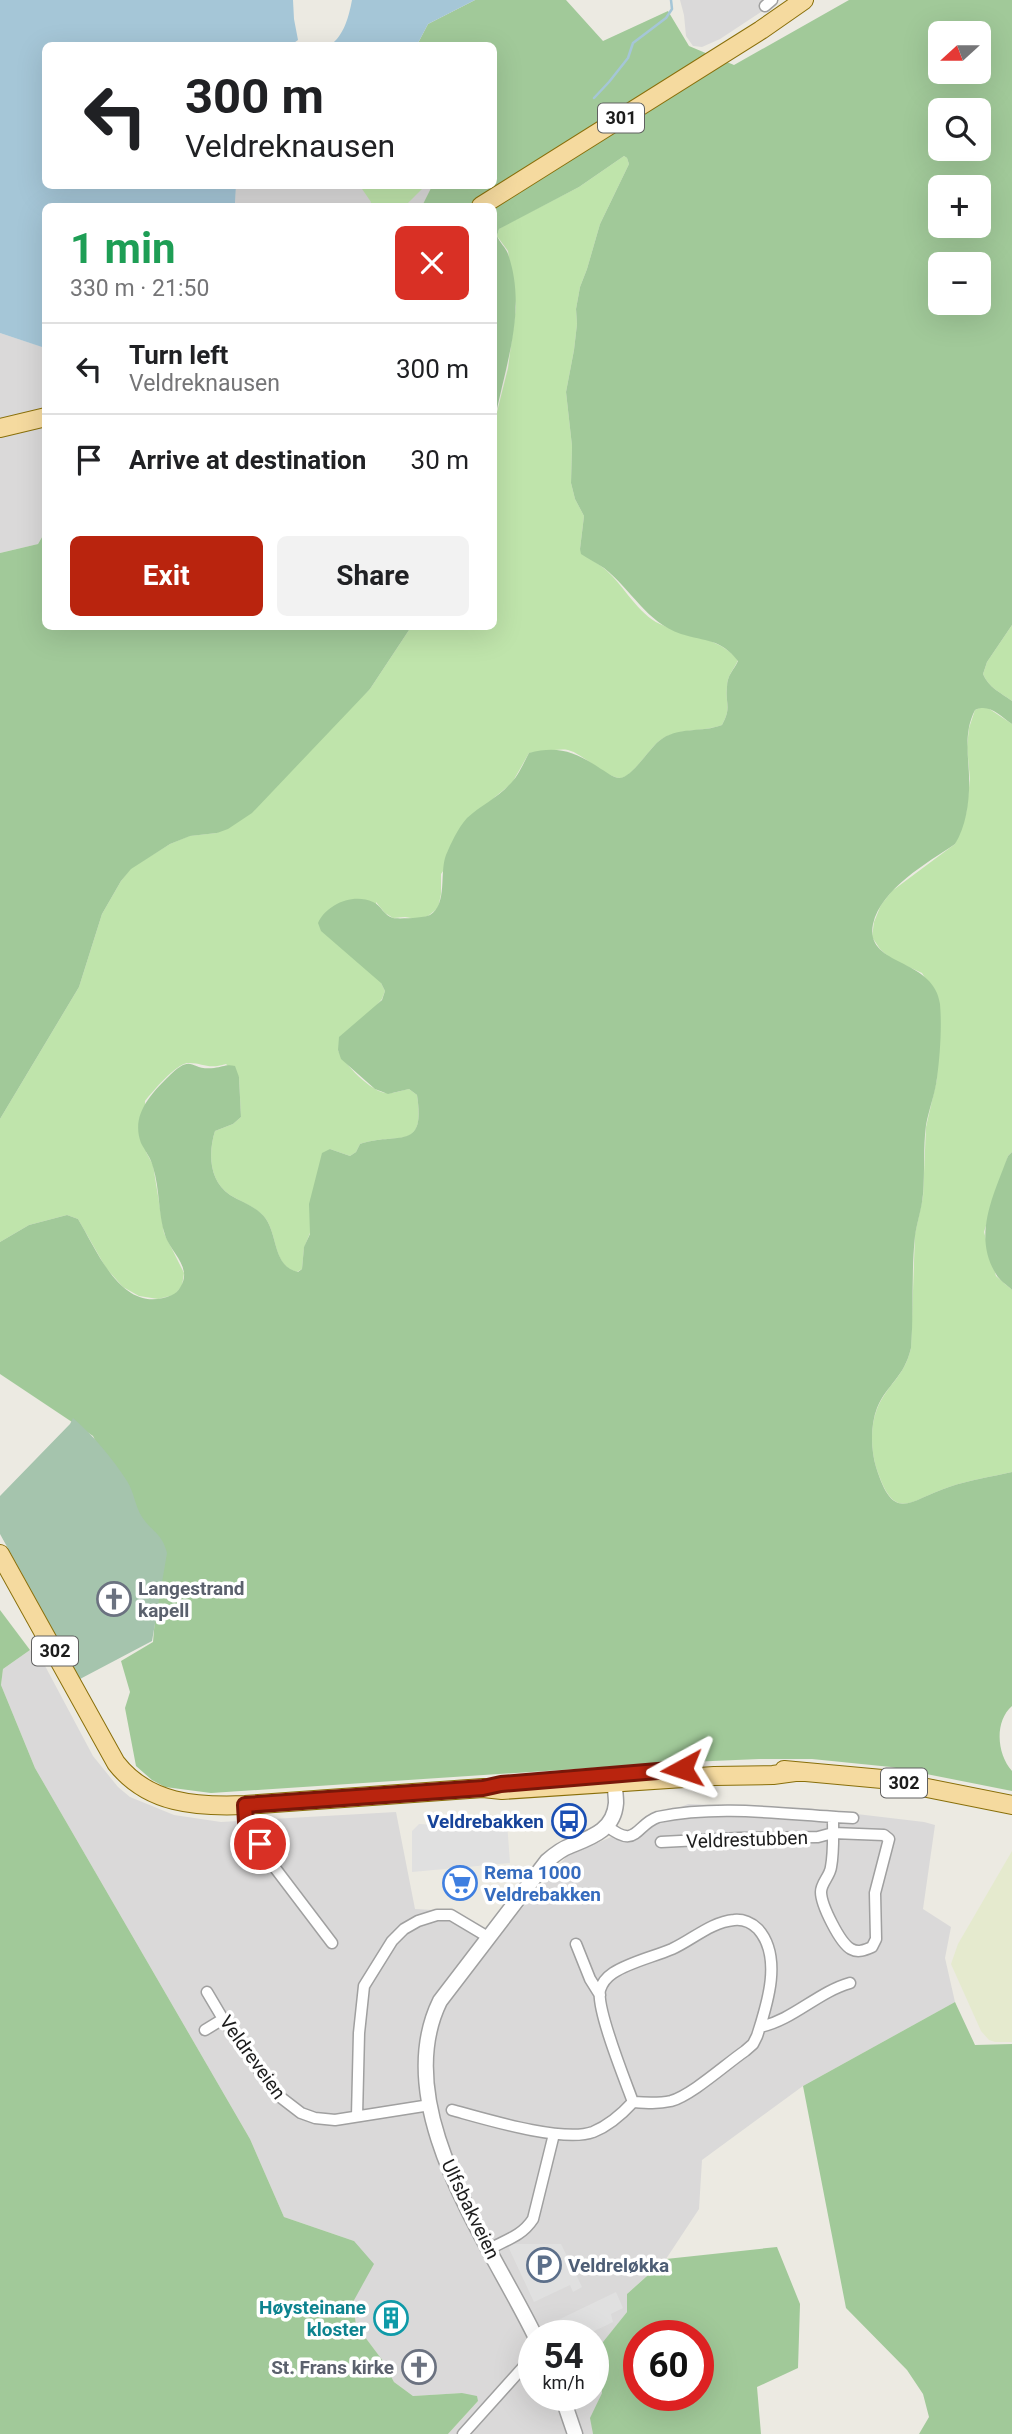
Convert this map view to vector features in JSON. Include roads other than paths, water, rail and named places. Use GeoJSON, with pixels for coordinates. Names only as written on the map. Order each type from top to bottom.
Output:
{"type":"FeatureCollection","features":[{"type":"Feature","properties":{"kind":"main road","name":"301"},"geometry":{"type":"LineString","coordinates":[[486,203],[761,30],[804,0]]}},
{"type":"Feature","properties":{"kind":"main road","name":"301"},"geometry":{"type":"LineString","coordinates":[[761,30],[816,0]]}},
{"type":"Feature","properties":{"kind":"main road"},"geometry":{"type":"LineString","coordinates":[[0,428],[42,418]]}},
{"type":"Feature","properties":{"kind":"main road","name":"302"},"geometry":{"type":"LineString","coordinates":[[0,1554],[103,1742],[122,1771],[141,1787],[174,1801],[245,1805],[483,1788],[501,1784],[794,1772],[882,1779],[1012,1805]]}},
{"type":"Feature","properties":{"kind":"street"},"geometry":{"type":"LineString","coordinates":[[607,1826],[614,1812],[614,1779]]}},
{"type":"Feature","properties":{"kind":"street"},"geometry":{"type":"LineString","coordinates":[[245,1805],[246,1822],[269,1860],[332,1943]]}},
{"type":"Feature","properties":{"kind":"street","name":"Veldrestubben"},"geometry":{"type":"LineString","coordinates":[[607,1826],[618,1834],[630,1836],[642,1830],[651,1819],[668,1815],[735,1811],[853,1818]]}},
{"type":"Feature","properties":{"kind":"street","name":"Veldrestubben"},"geometry":{"type":"LineString","coordinates":[[661,1842],[818,1838],[833,1833],[884,1835],[888,1839],[875,1893],[876,1939],[872,1947],[864,1950],[858,1951],[844,1944],[823,1900],[822,1886],[832,1865],[833,1833],[833,1817]]}},
{"type":"Feature","properties":{"kind":"street","name":"Ulfsbakveien"},"geometry":{"type":"LineString","coordinates":[[527,2320],[467,2210],[447,2165],[430,2105],[424,2067],[426,2041],[432,2016],[455,1979],[547,1861],[569,1846],[593,1838],[607,1826]]}},
{"type":"Feature","properties":{"kind":"street"},"geometry":{"type":"LineString","coordinates":[[357,2116],[359,2033],[365,1986],[392,1941],[404,1929],[437,1915],[451,1915],[488,1937]]}},
{"type":"Feature","properties":{"kind":"street"},"geometry":{"type":"LineString","coordinates":[[735,1920],[757,1927],[769,1948],[771,1971],[760,2027],[753,2044],[675,2100],[655,2104],[632,2102],[604,2016],[600,1995],[604,1982],[618,1970],[673,1948],[720,1923],[735,1920]]}},
{"type":"Feature","properties":{"kind":"street"},"geometry":{"type":"LineString","coordinates":[[576,1944],[595,1990],[600,1995]]}},
{"type":"Feature","properties":{"kind":"street"},"geometry":{"type":"LineString","coordinates":[[760,2027],[774,2024],[850,1983]]}},
{"type":"Feature","properties":{"kind":"street","name":"Veldreveien"},"geometry":{"type":"LineString","coordinates":[[207,1992],[275,2092],[301,2113],[335,2120],[430,2105]]}},
{"type":"Feature","properties":{"kind":"street"},"geometry":{"type":"LineString","coordinates":[[205,2030],[223,2019]]}},
{"type":"Feature","properties":{"kind":"street"},"geometry":{"type":"LineString","coordinates":[[452,2110],[570,2135],[593,2132],[622,2114],[632,2102]]}},
{"type":"Feature","properties":{"kind":"street"},"geometry":{"type":"LineString","coordinates":[[489,2249],[526,2230],[533,2219],[554,2133]]}},
{"type":"Feature","properties":{"kind":"street"},"geometry":{"type":"LineString","coordinates":[[463,2434],[518,2373]]}},
{"type":"Feature","properties":{"kind":"street"},"geometry":{"type":"LineString","coordinates":[[567,2411],[575,2434]]}},
{"type":"Feature","properties":{"kind":"water"},"geometry":{"type":"Polygon","coordinates":[[[0,0],[293,0],[298,40],[295,42],[42,42],[42,189],[236,189],[235,203],[42,203],[42,347],[0,333],[0,0]]]}},
{"type":"Feature","properties":{"kind":"water"},"geometry":{"type":"Polygon","coordinates":[[[352,0],[475,0],[428,24],[419,42],[334,42],[347,19],[352,0]]]}},
{"type":"Feature","properties":{"kind":"waterway"},"geometry":{"type":"LineString","coordinates":[[594,98],[628,58],[633,43],[666,18],[672,9],[671,0]]}},
{"type":"Feature","properties":{"kind":"place","name":"Langestrand kapell"},"geometry":{"type":"Point","coordinates":[114,1599]}},
{"type":"Feature","properties":{"kind":"place","name":"Veldrebakken"},"geometry":{"type":"Point","coordinates":[569,1821]}},
{"type":"Feature","properties":{"kind":"place","name":"Rema 1000 Veldrebakken"},"geometry":{"type":"Point","coordinates":[460,1883]}},
{"type":"Feature","properties":{"kind":"place","name":"Veldreløkka"},"geometry":{"type":"Point","coordinates":[544,2265]}},
{"type":"Feature","properties":{"kind":"place","name":"Høysteinane kloster"},"geometry":{"type":"Point","coordinates":[391,2318]}},
{"type":"Feature","properties":{"kind":"place","name":"St. Frans kirke"},"geometry":{"type":"Point","coordinates":[419,2367]}}]}
